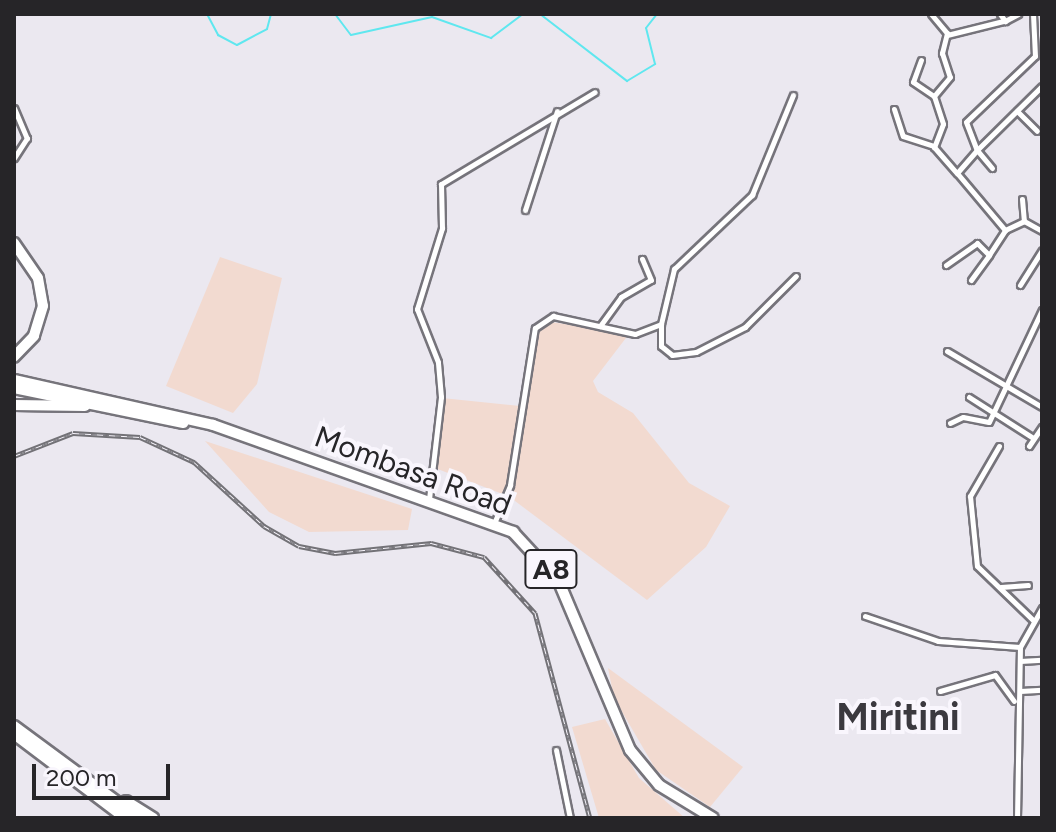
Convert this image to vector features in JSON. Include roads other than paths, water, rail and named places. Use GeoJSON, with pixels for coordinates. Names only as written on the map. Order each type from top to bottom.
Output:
{"type":"FeatureCollection","features":[{"type":"Feature","properties":{"kind":"highway"},"geometry":{"type":"LineString","coordinates":[[14,243],[38,278],[43,306],[34,336],[14,357]]}},
{"type":"Feature","properties":{"kind":"highway","name":"Mombasa Road"},"geometry":{"type":"LineString","coordinates":[[14,380],[137,403],[495,521],[559,582],[614,720],[643,768],[713,818]]}},
{"type":"Feature","properties":{"kind":"highway","name":"Mombasa Road"},"geometry":{"type":"LineString","coordinates":[[14,388],[274,446]]}},
{"type":"Feature","properties":{"kind":"highway"},"geometry":{"type":"LineString","coordinates":[[14,405],[114,408]]}},
{"type":"Feature","properties":{"kind":"highway"},"geometry":{"type":"LineString","coordinates":[[14,726],[139,818]]}},
{"type":"Feature","properties":{"kind":"highway"},"geometry":{"type":"LineString","coordinates":[[14,734],[125,818]]}},
{"type":"Feature","properties":{"kind":"highway"},"geometry":{"type":"LineString","coordinates":[[70,767],[153,818]]}},
{"type":"Feature","properties":{"kind":"highway"},"geometry":{"type":"LineString","coordinates":[[85,789],[117,818]]}},
{"type":"Feature","properties":{"kind":"street"},"geometry":{"type":"LineString","coordinates":[[931,14],[947,35],[950,80],[934,96]]}},
{"type":"Feature","properties":{"kind":"street"},"geometry":{"type":"LineString","coordinates":[[947,35],[1018,14]]}},
{"type":"Feature","properties":{"kind":"street"},"geometry":{"type":"LineString","coordinates":[[992,168],[977,150],[964,126],[1035,56],[1033,14]]}},
{"type":"Feature","properties":{"kind":"street"},"geometry":{"type":"LineString","coordinates":[[921,60],[913,82],[934,96],[943,124],[934,147]]}},
{"type":"Feature","properties":{"kind":"street"},"geometry":{"type":"LineString","coordinates":[[957,173],[1042,86]]}},
{"type":"Feature","properties":{"kind":"street"},"geometry":{"type":"LineString","coordinates":[[429,499],[441,397],[436,352],[417,309],[442,228],[441,184],[557,111],[595,92]]}},
{"type":"Feature","properties":{"kind":"street"},"geometry":{"type":"LineString","coordinates":[[793,95],[752,195],[674,269],[661,324],[661,346],[676,357],[696,352],[745,327],[796,276]]}},
{"type":"Feature","properties":{"kind":"street"},"geometry":{"type":"LineString","coordinates":[[14,108],[27,138],[14,158]]}},
{"type":"Feature","properties":{"kind":"street"},"geometry":{"type":"LineString","coordinates":[[894,109],[903,136],[934,147],[1005,230]]}},
{"type":"Feature","properties":{"kind":"street"},"geometry":{"type":"LineString","coordinates":[[525,210],[557,111]]}},
{"type":"Feature","properties":{"kind":"street"},"geometry":{"type":"LineString","coordinates":[[1017,111],[1037,131]]}},
{"type":"Feature","properties":{"kind":"street"},"geometry":{"type":"LineString","coordinates":[[1022,199],[1024,221]]}},
{"type":"Feature","properties":{"kind":"street"},"geometry":{"type":"LineString","coordinates":[[971,280],[1005,230],[1024,221]]}},
{"type":"Feature","properties":{"kind":"street"},"geometry":{"type":"LineString","coordinates":[[1024,221],[1042,231]]}},
{"type":"Feature","properties":{"kind":"street"},"geometry":{"type":"LineString","coordinates":[[946,265],[977,243],[989,255]]}},
{"type":"Feature","properties":{"kind":"street"},"geometry":{"type":"LineString","coordinates":[[1020,285],[1042,250]]}},
{"type":"Feature","properties":{"kind":"street"},"geometry":{"type":"LineString","coordinates":[[600,326],[621,297],[651,280],[642,259]]}},
{"type":"Feature","properties":{"kind":"street"},"geometry":{"type":"LineString","coordinates":[[950,423],[963,417],[985,425],[995,413],[1042,310]]}},
{"type":"Feature","properties":{"kind":"street"},"geometry":{"type":"LineString","coordinates":[[495,521],[510,485],[535,328],[553,316],[635,334],[661,324]]}},
{"type":"Feature","properties":{"kind":"street"},"geometry":{"type":"LineString","coordinates":[[1033,333],[1042,339]]}},
{"type":"Feature","properties":{"kind":"street"},"geometry":{"type":"LineString","coordinates":[[947,351],[1042,407]]}},
{"type":"Feature","properties":{"kind":"street"},"geometry":{"type":"LineString","coordinates":[[969,397],[1033,438]]}},
{"type":"Feature","properties":{"kind":"street"},"geometry":{"type":"LineString","coordinates":[[1029,446],[1042,427]]}},
{"type":"Feature","properties":{"kind":"street"},"geometry":{"type":"LineString","coordinates":[[999,446],[969,506],[977,566],[1034,621]]}},
{"type":"Feature","properties":{"kind":"street"},"geometry":{"type":"LineString","coordinates":[[1001,587],[1028,585]]}},
{"type":"Feature","properties":{"kind":"street"},"geometry":{"type":"LineString","coordinates":[[1017,818],[1020,647],[1042,608]]}},
{"type":"Feature","properties":{"kind":"street"},"geometry":{"type":"LineString","coordinates":[[865,616],[938,641],[1020,647]]}},
{"type":"Feature","properties":{"kind":"street"},"geometry":{"type":"LineString","coordinates":[[1020,661],[1042,660]]}},
{"type":"Feature","properties":{"kind":"street"},"geometry":{"type":"LineString","coordinates":[[940,691],[995,675],[1014,701]]}},
{"type":"Feature","properties":{"kind":"street"},"geometry":{"type":"LineString","coordinates":[[1020,691],[1042,690]]}},
{"type":"Feature","properties":{"kind":"street"},"geometry":{"type":"LineString","coordinates":[[556,750],[570,818]]}},
{"type":"Feature","properties":{"kind":"waterway"},"geometry":{"type":"LineString","coordinates":[[207,14],[218,35],[237,45],[267,29],[271,14]]}},
{"type":"Feature","properties":{"kind":"waterway"},"geometry":{"type":"LineString","coordinates":[[335,14],[351,35],[432,17],[491,38],[523,14]]}},
{"type":"Feature","properties":{"kind":"waterway"},"geometry":{"type":"LineString","coordinates":[[540,14],[627,81],[655,64],[646,28],[657,14]]}},
{"type":"Feature","properties":{"kind":"railway"},"geometry":{"type":"LineString","coordinates":[[14,456],[73,433],[140,437],[194,462],[264,526],[299,546],[335,553],[431,543],[484,557],[535,613],[590,818]]}},
{"type":"Feature","properties":{"kind":"district","name":"Miritini"},"geometry":{"type":"Point","coordinates":[898,718]}}]}
